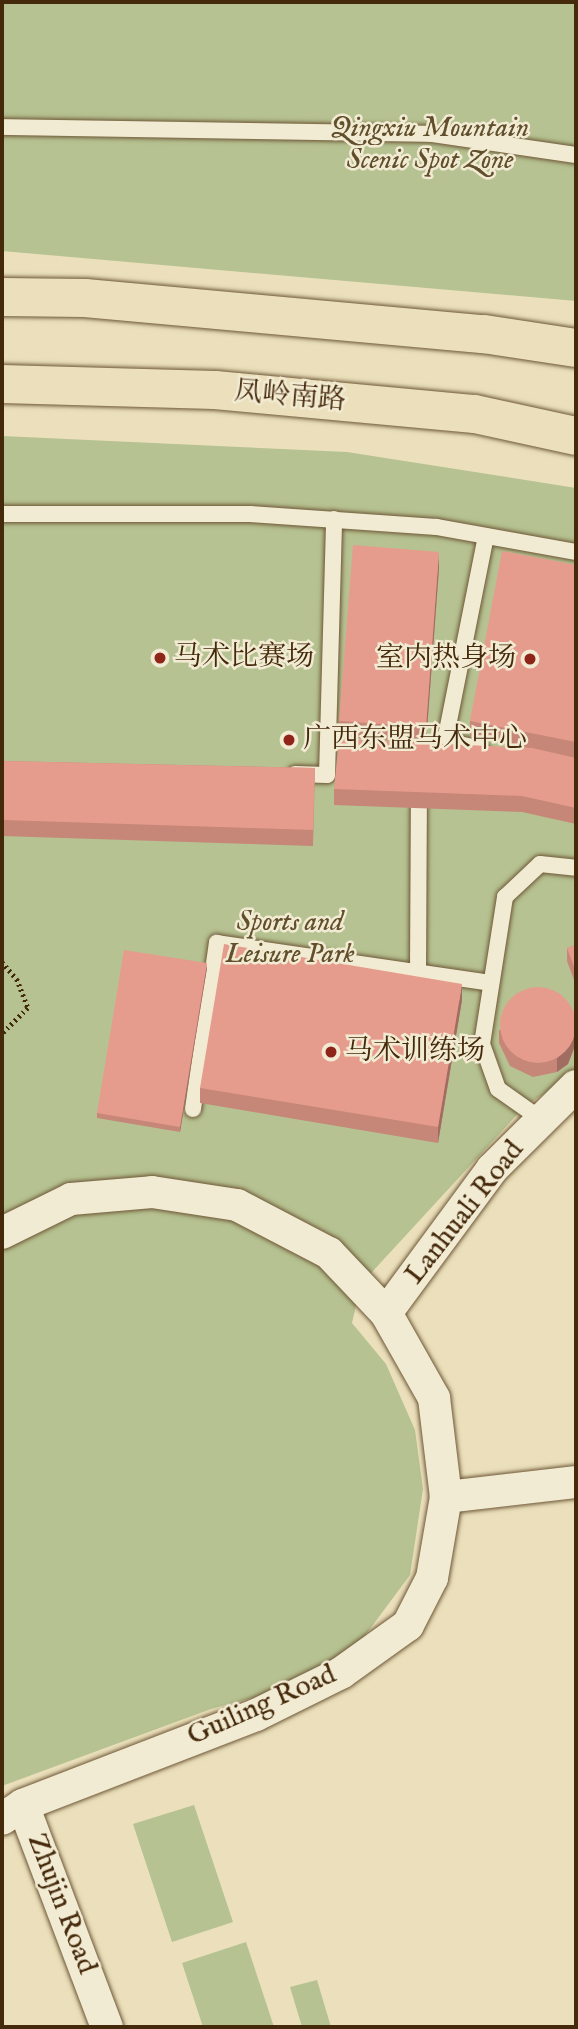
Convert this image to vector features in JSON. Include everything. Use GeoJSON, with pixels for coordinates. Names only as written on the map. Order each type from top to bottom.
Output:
{"type":"FeatureCollection","features":[{"type":"Feature","properties":{"kind":"main road"},"geometry":{"type":"LineString","coordinates":[[2,297],[85,298],[484,334],[576,348]]}},
{"type":"Feature","properties":{"kind":"main road","name":"凤岭南路"},"geometry":{"type":"LineString","coordinates":[[2,384],[215,390],[475,414],[576,436]]}},
{"type":"Feature","properties":{"kind":"street","name":"Lanhuali Road"},"geometry":{"type":"LineString","coordinates":[[386,1314],[492,1169],[576,1086]]}},
{"type":"Feature","properties":{"kind":"street","name":"Guiling Road"},"geometry":{"type":"LineString","coordinates":[[2,1233],[71,1199],[152,1192],[237,1205],[329,1253],[386,1314],[434,1398],[446,1497],[432,1578],[408,1625],[352,1665],[257,1715],[12,1812]]}},
{"type":"Feature","properties":{"kind":"street"},"geometry":{"type":"LineString","coordinates":[[446,1497],[576,1482]]}},
{"type":"Feature","properties":{"kind":"street","name":"Zhujin Road"},"geometry":{"type":"LineString","coordinates":[[12,1812],[107,2027]]}},
{"type":"Feature","properties":{"kind":"lane"},"geometry":{"type":"LineString","coordinates":[[2,127],[432,134],[576,155]]}},
{"type":"Feature","properties":{"kind":"lane"},"geometry":{"type":"LineString","coordinates":[[2,514],[250,514],[334,519],[437,527],[576,552]]}},
{"type":"Feature","properties":{"kind":"lane"},"geometry":{"type":"LineString","coordinates":[[272,774],[327,775],[334,519]]}},
{"type":"Feature","properties":{"kind":"lane"},"geometry":{"type":"LineString","coordinates":[[486,536],[445,741],[497,752]]}},
{"type":"Feature","properties":{"kind":"lane"},"geometry":{"type":"LineString","coordinates":[[418,972],[419,808]]}},
{"type":"Feature","properties":{"kind":"lane"},"geometry":{"type":"LineString","coordinates":[[542,1120],[498,1089],[482,1044],[505,897],[540,864],[576,868]]}},
{"type":"Feature","properties":{"kind":"lane"},"geometry":{"type":"LineString","coordinates":[[193,1109],[218,943],[491,983]]}},
{"type":"Feature","properties":{"kind":"path"},"geometry":{"type":"LineString","coordinates":[[2,962],[17,979],[28,1008],[2,1034]]}},
{"type":"Feature","properties":{"kind":"green space","name":"Qingxiu Mountain Scenic Spot Zone"},"geometry":{"type":"Polygon","coordinates":[[[2,2],[576,2],[576,301],[2,251],[2,2]]]}},
{"type":"Feature","properties":{"kind":"green space","name":"Sports and Leisure Park"},"geometry":{"type":"Polygon","coordinates":[[[2,436],[347,452],[576,488],[576,1072],[524,1107],[361,1284],[352,1323],[386,1364],[415,1430],[423,1489],[410,1575],[361,1641],[297,1686],[211,1709],[2,1786],[2,436]]]}},
{"type":"Feature","properties":{"kind":"green space"},"geometry":{"type":"Polygon","coordinates":[[[194,1805],[233,1922],[172,1942],[133,1824],[194,1805]]]}},
{"type":"Feature","properties":{"kind":"green space"},"geometry":{"type":"Polygon","coordinates":[[[246,1942],[274,2027],[203,2027],[182,1963],[246,1942]]]}},
{"type":"Feature","properties":{"kind":"green space"},"geometry":{"type":"Polygon","coordinates":[[[317,1980],[331,2027],[302,2027],[290,1987],[317,1980]]]}},
{"type":"Feature","properties":{"kind":"building"},"geometry":{"type":"Polygon","coordinates":[[[353,545],[439,552],[426,727],[339,721],[353,545]]]}},
{"type":"Feature","properties":{"kind":"building","name":"室内热身场"},"geometry":{"type":"Polygon","coordinates":[[[502,551],[576,565],[576,742],[470,721],[502,551]]]}},
{"type":"Feature","properties":{"kind":"building"},"geometry":{"type":"Polygon","coordinates":[[[339,739],[532,748],[576,758],[576,808],[522,796],[334,789],[339,739]]]}},
{"type":"Feature","properties":{"kind":"building"},"geometry":{"type":"Polygon","coordinates":[[[2,761],[315,768],[313,830],[2,820],[2,761]]]}},
{"type":"Feature","properties":{"kind":"building","name":"马术训练场"},"geometry":{"type":"Polygon","coordinates":[[[224,944],[462,984],[438,1127],[200,1088],[224,944]]]}},
{"type":"Feature","properties":{"kind":"building"},"geometry":{"type":"Polygon","coordinates":[[[576,945],[576,972],[567,948],[576,945]]]}},
{"type":"Feature","properties":{"kind":"building"},"geometry":{"type":"Polygon","coordinates":[[[124,950],[207,963],[180,1127],[97,1113],[124,950]]]}},
{"type":"Feature","properties":{"kind":"building"},"geometry":{"type":"Polygon","coordinates":[[[538,987],[553,990],[565,998],[573,1010],[576,1025],[573,1040],[565,1052],[553,1060],[538,1063],[523,1060],[511,1052],[503,1040],[500,1025],[503,1010],[511,998],[523,990],[538,987]]]}},
{"type":"Feature","properties":{"kind":"place","name":"马术比赛场"},"geometry":{"type":"Point","coordinates":[160,658]}},
{"type":"Feature","properties":{"kind":"place","name":"室内热身场"},"geometry":{"type":"Point","coordinates":[530,659]}},
{"type":"Feature","properties":{"kind":"place","name":"广西东盟马术中心"},"geometry":{"type":"Point","coordinates":[289,740]}},
{"type":"Feature","properties":{"kind":"place","name":"马术训练场"},"geometry":{"type":"Point","coordinates":[331,1052]}}]}
